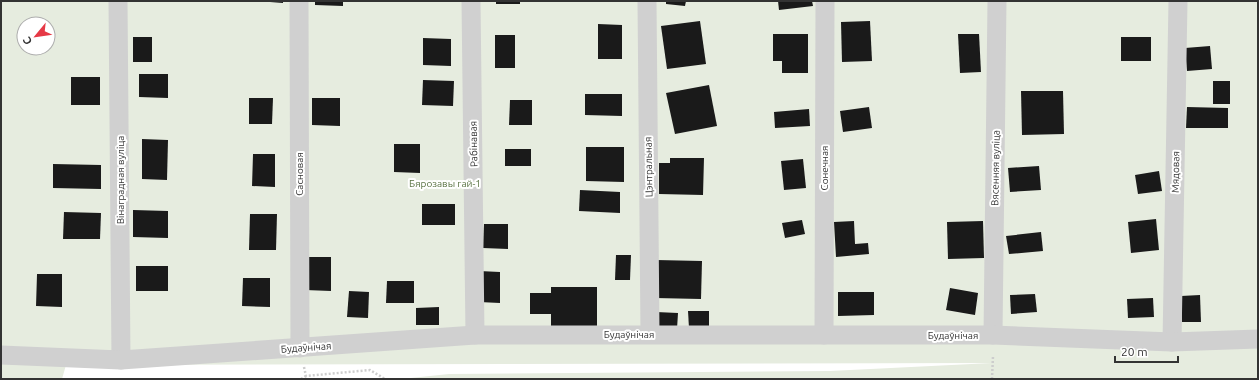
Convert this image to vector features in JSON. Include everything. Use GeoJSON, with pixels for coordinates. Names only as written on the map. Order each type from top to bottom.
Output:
{"type":"FeatureCollection","features":[{"type":"Feature","properties":{"kind":"street","name":"Вінаградная вуліца"},"geometry":{"type":"LineString","coordinates":[[118,1],[121,360]]}},
{"type":"Feature","properties":{"kind":"street","name":"Сасновая"},"geometry":{"type":"LineString","coordinates":[[299,1],[300,348]]}},
{"type":"Feature","properties":{"kind":"street","name":"Рабінавая"},"geometry":{"type":"LineString","coordinates":[[471,1],[475,335]]}},
{"type":"Feature","properties":{"kind":"street","name":"Цэнтральная"},"geometry":{"type":"LineString","coordinates":[[647,1],[650,334]]}},
{"type":"Feature","properties":{"kind":"street","name":"Сонечная"},"geometry":{"type":"LineString","coordinates":[[824,335],[825,1]]}},
{"type":"Feature","properties":{"kind":"street","name":"Вясенняя вуліца"},"geometry":{"type":"LineString","coordinates":[[993,335],[997,1]]}},
{"type":"Feature","properties":{"kind":"street","name":"Мядовая"},"geometry":{"type":"LineString","coordinates":[[1172,342],[1178,1]]}},
{"type":"Feature","properties":{"kind":"street","name":"Будаўнічая"},"geometry":{"type":"LineString","coordinates":[[1,355],[121,360],[475,335],[993,335],[1172,342],[1258,339]]}},
{"type":"Feature","properties":{"kind":"path"},"geometry":{"type":"LineString","coordinates":[[300,348],[306,376]]}},
{"type":"Feature","properties":{"kind":"path"},"geometry":{"type":"LineString","coordinates":[[302,379],[306,376],[370,370],[385,379]]}},
{"type":"Feature","properties":{"kind":"green space","name":"Бярозавы гай-1"},"geometry":{"type":"Polygon","coordinates":[[[1,1],[1258,1],[1258,379],[401,379],[449,374],[830,371],[992,363],[66,365],[62,379],[1,379],[1,1]]]}},
{"type":"Feature","properties":{"kind":"building"},"geometry":{"type":"Polygon","coordinates":[[[283,1],[283,3],[270,2],[283,1]]]}},
{"type":"Feature","properties":{"kind":"building"},"geometry":{"type":"Polygon","coordinates":[[[315,1],[343,1],[343,6],[315,5],[315,1]]]}},
{"type":"Feature","properties":{"kind":"building"},"geometry":{"type":"Polygon","coordinates":[[[496,1],[520,1],[520,4],[496,4],[496,1]]]}},
{"type":"Feature","properties":{"kind":"building"},"geometry":{"type":"Polygon","coordinates":[[[666,1],[686,1],[685,6],[666,4],[666,1]]]}},
{"type":"Feature","properties":{"kind":"building"},"geometry":{"type":"Polygon","coordinates":[[[778,1],[812,1],[813,6],[779,10],[778,1]]]}},
{"type":"Feature","properties":{"kind":"building"},"geometry":{"type":"Polygon","coordinates":[[[700,21],[706,64],[667,69],[661,26],[700,21]]]}},
{"type":"Feature","properties":{"kind":"building"},"geometry":{"type":"Polygon","coordinates":[[[870,21],[872,61],[842,62],[841,22],[870,21]]]}},
{"type":"Feature","properties":{"kind":"building"},"geometry":{"type":"Polygon","coordinates":[[[598,24],[622,25],[622,59],[598,59],[598,24]]]}},
{"type":"Feature","properties":{"kind":"building"},"geometry":{"type":"Polygon","coordinates":[[[773,34],[808,34],[808,73],[782,73],[782,61],[773,61],[773,34]]]}},
{"type":"Feature","properties":{"kind":"building"},"geometry":{"type":"Polygon","coordinates":[[[958,34],[979,34],[981,72],[960,73],[958,34]]]}},
{"type":"Feature","properties":{"kind":"building"},"geometry":{"type":"Polygon","coordinates":[[[495,35],[515,35],[515,68],[495,68],[495,35]]]}},
{"type":"Feature","properties":{"kind":"building"},"geometry":{"type":"Polygon","coordinates":[[[133,37],[152,37],[152,62],[133,62],[133,37]]]}},
{"type":"Feature","properties":{"kind":"building"},"geometry":{"type":"Polygon","coordinates":[[[1121,37],[1151,37],[1151,61],[1121,61],[1121,37]]]}},
{"type":"Feature","properties":{"kind":"building"},"geometry":{"type":"Polygon","coordinates":[[[423,38],[451,39],[451,66],[423,65],[423,38]]]}},
{"type":"Feature","properties":{"kind":"building"},"geometry":{"type":"Polygon","coordinates":[[[1210,46],[1212,69],[1187,71],[1185,48],[1210,46]]]}},
{"type":"Feature","properties":{"kind":"building"},"geometry":{"type":"Polygon","coordinates":[[[139,74],[168,74],[168,98],[139,97],[139,74]]]}},
{"type":"Feature","properties":{"kind":"building"},"geometry":{"type":"Polygon","coordinates":[[[71,77],[100,77],[100,105],[71,105],[71,77]]]}},
{"type":"Feature","properties":{"kind":"building"},"geometry":{"type":"Polygon","coordinates":[[[423,80],[454,81],[453,106],[422,105],[423,80]]]}},
{"type":"Feature","properties":{"kind":"building"},"geometry":{"type":"Polygon","coordinates":[[[1213,81],[1230,81],[1230,104],[1213,104],[1213,81]]]}},
{"type":"Feature","properties":{"kind":"building"},"geometry":{"type":"Polygon","coordinates":[[[709,85],[717,126],[675,134],[666,93],[709,85]]]}},
{"type":"Feature","properties":{"kind":"building"},"geometry":{"type":"Polygon","coordinates":[[[1021,91],[1063,91],[1064,134],[1022,135],[1021,91]]]}},
{"type":"Feature","properties":{"kind":"building"},"geometry":{"type":"Polygon","coordinates":[[[585,94],[622,94],[622,116],[585,115],[585,94]]]}},
{"type":"Feature","properties":{"kind":"building"},"geometry":{"type":"Polygon","coordinates":[[[249,98],[273,98],[272,124],[249,124],[249,98]]]}},
{"type":"Feature","properties":{"kind":"building"},"geometry":{"type":"Polygon","coordinates":[[[312,98],[340,98],[340,126],[312,125],[312,98]]]}},
{"type":"Feature","properties":{"kind":"building"},"geometry":{"type":"Polygon","coordinates":[[[510,100],[532,100],[532,125],[509,125],[510,100]]]}},
{"type":"Feature","properties":{"kind":"building"},"geometry":{"type":"Polygon","coordinates":[[[869,107],[872,128],[843,132],[840,111],[869,107]]]}},
{"type":"Feature","properties":{"kind":"building"},"geometry":{"type":"Polygon","coordinates":[[[1187,107],[1228,108],[1228,128],[1186,128],[1187,107]]]}},
{"type":"Feature","properties":{"kind":"building"},"geometry":{"type":"Polygon","coordinates":[[[809,109],[810,126],[775,128],[774,112],[809,109]]]}},
{"type":"Feature","properties":{"kind":"building"},"geometry":{"type":"Polygon","coordinates":[[[142,139],[168,140],[167,180],[142,179],[142,139]]]}},
{"type":"Feature","properties":{"kind":"building"},"geometry":{"type":"Polygon","coordinates":[[[394,144],[420,144],[420,173],[394,172],[394,144]]]}},
{"type":"Feature","properties":{"kind":"building"},"geometry":{"type":"Polygon","coordinates":[[[586,147],[624,147],[624,182],[586,181],[586,147]]]}},
{"type":"Feature","properties":{"kind":"building"},"geometry":{"type":"Polygon","coordinates":[[[505,149],[531,149],[531,166],[505,166],[505,149]]]}},
{"type":"Feature","properties":{"kind":"building"},"geometry":{"type":"Polygon","coordinates":[[[253,154],[275,154],[275,187],[252,186],[253,154]]]}},
{"type":"Feature","properties":{"kind":"building"},"geometry":{"type":"Polygon","coordinates":[[[670,158],[704,158],[703,195],[659,194],[659,163],[670,163],[670,158]]]}},
{"type":"Feature","properties":{"kind":"building"},"geometry":{"type":"Polygon","coordinates":[[[803,159],[806,188],[784,190],[781,161],[803,159]]]}},
{"type":"Feature","properties":{"kind":"building"},"geometry":{"type":"Polygon","coordinates":[[[53,164],[101,165],[101,189],[53,188],[53,164]]]}},
{"type":"Feature","properties":{"kind":"building"},"geometry":{"type":"Polygon","coordinates":[[[1039,166],[1041,190],[1010,192],[1008,168],[1039,166]]]}},
{"type":"Feature","properties":{"kind":"building"},"geometry":{"type":"Polygon","coordinates":[[[1159,171],[1162,191],[1138,194],[1135,175],[1159,171]]]}},
{"type":"Feature","properties":{"kind":"building"},"geometry":{"type":"Polygon","coordinates":[[[580,190],[620,192],[620,213],[579,211],[580,190]]]}},
{"type":"Feature","properties":{"kind":"building"},"geometry":{"type":"Polygon","coordinates":[[[422,204],[455,204],[455,225],[422,225],[422,204]]]}},
{"type":"Feature","properties":{"kind":"building"},"geometry":{"type":"Polygon","coordinates":[[[133,210],[168,211],[168,238],[133,237],[133,210]]]}},
{"type":"Feature","properties":{"kind":"building"},"geometry":{"type":"Polygon","coordinates":[[[64,212],[101,213],[100,239],[63,239],[64,212]]]}},
{"type":"Feature","properties":{"kind":"building"},"geometry":{"type":"Polygon","coordinates":[[[250,214],[277,214],[276,250],[249,250],[250,214]]]}},
{"type":"Feature","properties":{"kind":"building"},"geometry":{"type":"Polygon","coordinates":[[[1156,219],[1159,250],[1131,253],[1128,222],[1156,219]]]}},
{"type":"Feature","properties":{"kind":"building"},"geometry":{"type":"Polygon","coordinates":[[[802,220],[805,234],[785,238],[782,223],[802,220]]]}},
{"type":"Feature","properties":{"kind":"building"},"geometry":{"type":"Polygon","coordinates":[[[854,221],[855,244],[868,243],[869,254],[836,257],[834,222],[854,221]]]}},
{"type":"Feature","properties":{"kind":"building"},"geometry":{"type":"Polygon","coordinates":[[[983,221],[984,258],[948,259],[947,222],[983,221]]]}},
{"type":"Feature","properties":{"kind":"building"},"geometry":{"type":"Polygon","coordinates":[[[484,224],[508,224],[508,249],[483,248],[484,224]]]}},
{"type":"Feature","properties":{"kind":"building"},"geometry":{"type":"Polygon","coordinates":[[[1041,232],[1043,251],[1009,254],[1006,236],[1041,232]]]}},
{"type":"Feature","properties":{"kind":"building"},"geometry":{"type":"Polygon","coordinates":[[[616,255],[631,255],[630,280],[615,280],[616,255]]]}},
{"type":"Feature","properties":{"kind":"building"},"geometry":{"type":"Polygon","coordinates":[[[305,257],[331,257],[331,291],[305,290],[305,257]]]}},
{"type":"Feature","properties":{"kind":"building"},"geometry":{"type":"Polygon","coordinates":[[[656,260],[702,261],[701,299],[655,298],[656,260]]]}},
{"type":"Feature","properties":{"kind":"building"},"geometry":{"type":"Polygon","coordinates":[[[136,266],[168,266],[168,291],[136,291],[136,266]]]}},
{"type":"Feature","properties":{"kind":"building"},"geometry":{"type":"Polygon","coordinates":[[[479,271],[500,272],[500,303],[479,302],[479,271]]]}},
{"type":"Feature","properties":{"kind":"building"},"geometry":{"type":"Polygon","coordinates":[[[37,274],[62,274],[62,307],[36,306],[37,274]]]}},
{"type":"Feature","properties":{"kind":"building"},"geometry":{"type":"Polygon","coordinates":[[[243,278],[270,278],[270,307],[242,306],[243,278]]]}},
{"type":"Feature","properties":{"kind":"building"},"geometry":{"type":"Polygon","coordinates":[[[387,281],[414,281],[414,303],[386,303],[387,281]]]}},
{"type":"Feature","properties":{"kind":"building"},"geometry":{"type":"Polygon","coordinates":[[[551,287],[597,287],[597,328],[551,328],[551,314],[530,314],[530,293],[551,293],[551,287]]]}},
{"type":"Feature","properties":{"kind":"building"},"geometry":{"type":"Polygon","coordinates":[[[950,288],[978,293],[975,315],[946,310],[950,288]]]}},
{"type":"Feature","properties":{"kind":"building"},"geometry":{"type":"Polygon","coordinates":[[[349,291],[369,292],[368,318],[347,317],[349,291]]]}},
{"type":"Feature","properties":{"kind":"building"},"geometry":{"type":"Polygon","coordinates":[[[838,292],[874,292],[874,315],[838,316],[838,292]]]}},
{"type":"Feature","properties":{"kind":"building"},"geometry":{"type":"Polygon","coordinates":[[[1035,294],[1037,312],[1011,314],[1010,295],[1035,294]]]}},
{"type":"Feature","properties":{"kind":"building"},"geometry":{"type":"Polygon","coordinates":[[[1200,295],[1201,322],[1182,322],[1181,296],[1200,295]]]}},
{"type":"Feature","properties":{"kind":"building"},"geometry":{"type":"Polygon","coordinates":[[[1153,298],[1154,317],[1128,318],[1127,299],[1153,298]]]}},
{"type":"Feature","properties":{"kind":"building"},"geometry":{"type":"Polygon","coordinates":[[[439,307],[439,325],[416,325],[416,308],[439,307]]]}},
{"type":"Feature","properties":{"kind":"building"},"geometry":{"type":"Polygon","coordinates":[[[688,311],[709,311],[709,327],[689,328],[688,311]]]}},
{"type":"Feature","properties":{"kind":"building"},"geometry":{"type":"Polygon","coordinates":[[[656,312],[678,313],[677,329],[656,329],[656,312]]]}}]}
